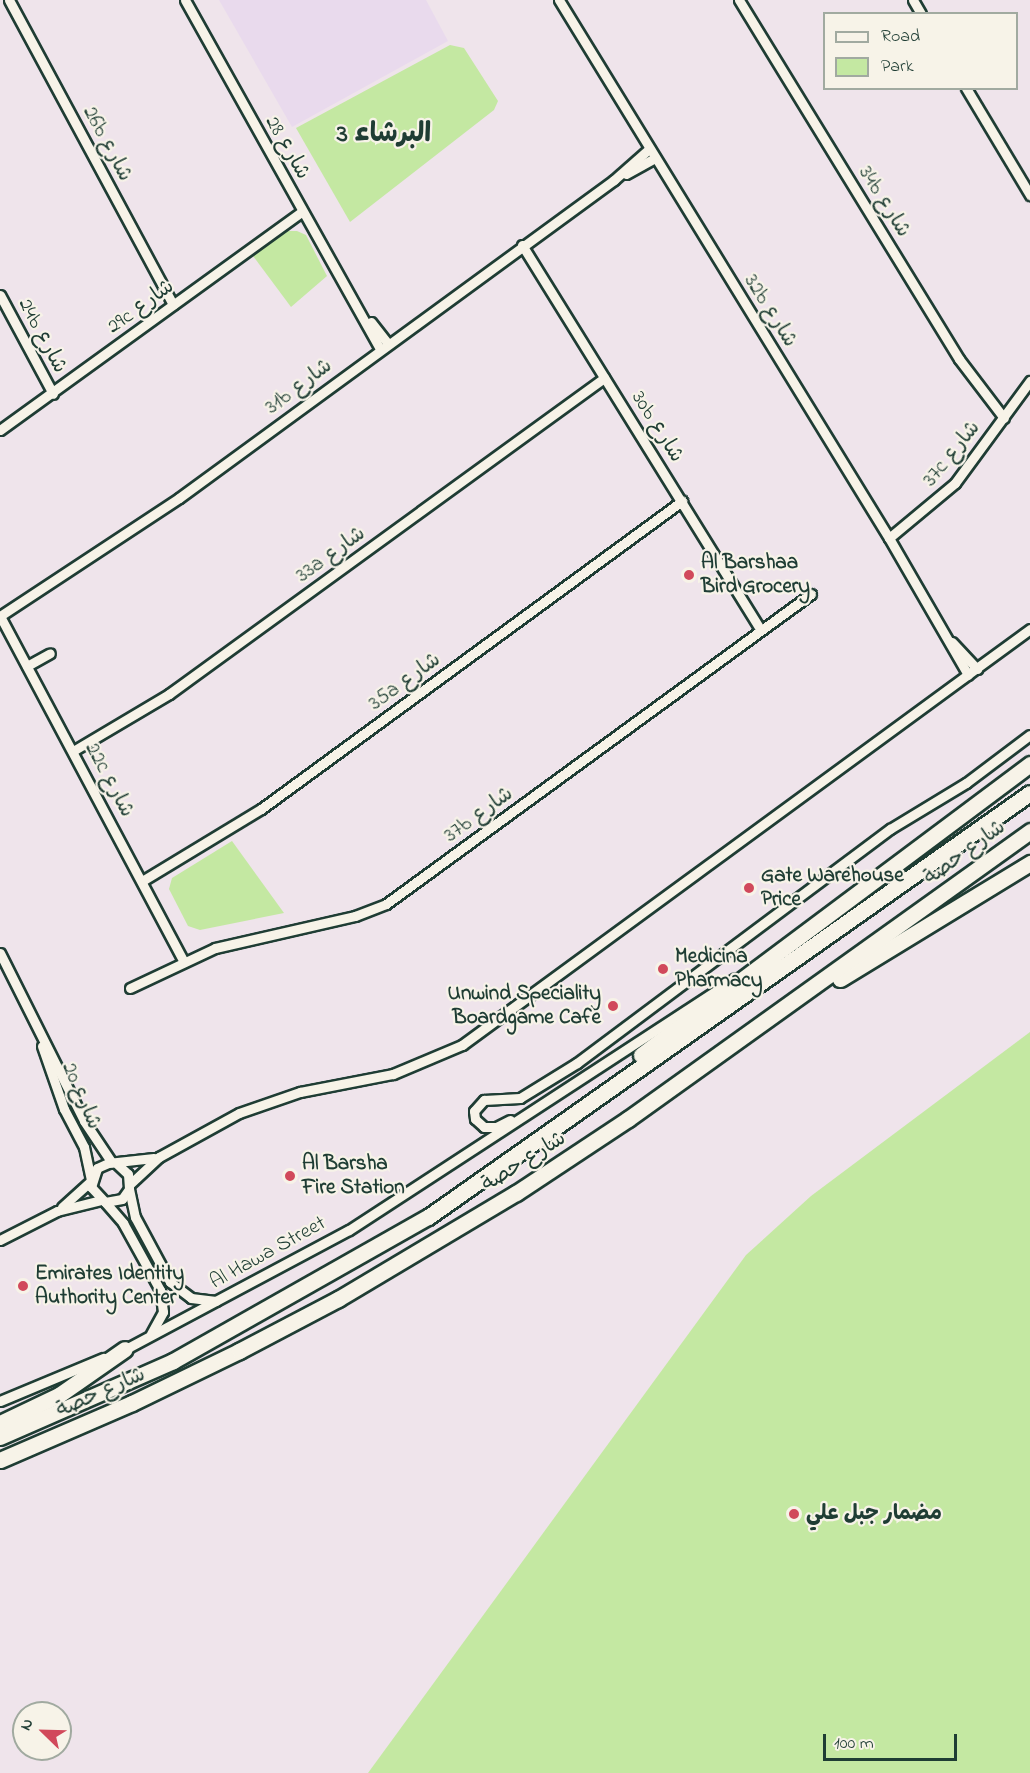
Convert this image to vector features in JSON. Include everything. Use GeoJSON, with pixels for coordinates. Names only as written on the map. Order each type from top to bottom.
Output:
{"type":"FeatureCollection","features":[{"type":"Feature","properties":{"kind":"main road"},"geometry":{"type":"LineString","coordinates":[[998,787],[1030,756]]}},
{"type":"Feature","properties":{"kind":"main road"},"geometry":{"type":"LineString","coordinates":[[998,787],[1030,764]]}},
{"type":"Feature","properties":{"kind":"main road","name":"شارع حصة"},"geometry":{"type":"LineString","coordinates":[[536,1140],[576,1105],[998,787]]}},
{"type":"Feature","properties":{"kind":"main road","name":"شارع حصة"},"geometry":{"type":"LineString","coordinates":[[0,1437],[64,1412],[225,1334],[428,1217],[1030,793]]}},
{"type":"Feature","properties":{"kind":"main road","name":"شارع حصة"},"geometry":{"type":"LineString","coordinates":[[0,1460],[186,1378],[383,1273],[569,1159],[790,1005],[1030,831]]}},
{"type":"Feature","properties":{"kind":"main road"},"geometry":{"type":"LineString","coordinates":[[790,1005],[918,934],[1030,863]]}},
{"type":"Feature","properties":{"kind":"main road"},"geometry":{"type":"LineString","coordinates":[[0,1423],[58,1395],[131,1347]]}},
{"type":"Feature","properties":{"kind":"street","name":"26b شارع"},"geometry":{"type":"LineString","coordinates":[[9,0],[173,305]]}},
{"type":"Feature","properties":{"kind":"street","name":"شارع 28"},"geometry":{"type":"LineString","coordinates":[[185,0],[302,211],[384,346]]}},
{"type":"Feature","properties":{"kind":"street","name":"32b شارع"},"geometry":{"type":"LineString","coordinates":[[559,0],[889,538],[950,640],[968,675]]}},
{"type":"Feature","properties":{"kind":"street","name":"34b شارع"},"geometry":{"type":"LineString","coordinates":[[740,0],[959,359],[1004,418]]}},
{"type":"Feature","properties":{"kind":"street"},"geometry":{"type":"LineString","coordinates":[[967,90],[1030,195]]}},
{"type":"Feature","properties":{"kind":"street","name":"31b شارع"},"geometry":{"type":"LineString","coordinates":[[0,616],[179,498],[522,245],[614,180],[649,149]]}},
{"type":"Feature","properties":{"kind":"street","name":"31b شارع"},"geometry":{"type":"LineString","coordinates":[[614,180],[655,158]]}},
{"type":"Feature","properties":{"kind":"street","name":"29c شارع"},"geometry":{"type":"LineString","coordinates":[[0,430],[53,394],[302,211]]}},
{"type":"Feature","properties":{"kind":"street","name":"30b شارع"},"geometry":{"type":"LineString","coordinates":[[522,245],[760,628]]}},
{"type":"Feature","properties":{"kind":"street","name":"24b شارع"},"geometry":{"type":"LineString","coordinates":[[0,294],[53,394]]}},
{"type":"Feature","properties":{"kind":"street","name":"33a شارع"},"geometry":{"type":"LineString","coordinates":[[73,751],[169,694],[604,378]]}},
{"type":"Feature","properties":{"kind":"street","name":"37c شارع"},"geometry":{"type":"LineString","coordinates":[[889,538],[947,493],[1030,381]]}},
{"type":"Feature","properties":{"kind":"street","name":"35a شارع"},"geometry":{"type":"LineString","coordinates":[[142,881],[261,809],[682,501]]}},
{"type":"Feature","properties":{"kind":"street","name":"37b شارع"},"geometry":{"type":"LineString","coordinates":[[130,988],[231,943],[355,916],[386,904],[760,628],[811,594]]}},
{"type":"Feature","properties":{"kind":"street","name":"22c شارع"},"geometry":{"type":"LineString","coordinates":[[0,616],[184,962]]}},
{"type":"Feature","properties":{"kind":"street"},"geometry":{"type":"LineString","coordinates":[[0,1240],[57,1211],[103,1201],[118,1202],[159,1157],[262,1103],[393,1074],[462,1045],[1030,629]]}},
{"type":"Feature","properties":{"kind":"street","name":"32b شارع"},"geometry":{"type":"LineString","coordinates":[[950,640],[977,669]]}},
{"type":"Feature","properties":{"kind":"street"},"geometry":{"type":"LineString","coordinates":[[27,666],[50,653]]}},
{"type":"Feature","properties":{"kind":"street","name":"شارع حصة"},"geometry":{"type":"LineString","coordinates":[[571,1083],[500,1126],[484,1127],[475,1119],[475,1107],[480,1101],[520,1098],[596,1049],[714,957],[890,829],[966,783],[1030,735]]}},
{"type":"Feature","properties":{"kind":"street","name":"شارع 20"},"geometry":{"type":"LineString","coordinates":[[0,953],[91,1133],[114,1163]]}},
{"type":"Feature","properties":{"kind":"street","name":"Al Hawa Street"},"geometry":{"type":"LineString","coordinates":[[0,1401],[131,1347],[349,1230],[483,1145],[571,1083],[709,992],[750,974]]}},
{"type":"Feature","properties":{"kind":"street","name":"شارع 20"},"geometry":{"type":"LineString","coordinates":[[36,1027],[64,1109],[84,1147],[91,1180]]}},
{"type":"Feature","properties":{"kind":"street"},"geometry":{"type":"LineString","coordinates":[[57,1211],[91,1180],[100,1166],[159,1157]]}},
{"type":"Feature","properties":{"kind":"street"},"geometry":{"type":"LineString","coordinates":[[114,1163],[128,1173],[135,1217],[170,1282],[192,1298],[216,1301]]}},
{"type":"Feature","properties":{"kind":"street"},"geometry":{"type":"LineString","coordinates":[[91,1180],[92,1192],[123,1223],[160,1290],[161,1319],[157,1328],[131,1347]]}},
{"type":"Feature","properties":{"kind":"shaded area"},"geometry":{"type":"Polygon","coordinates":[[[219,0],[426,0],[448,41],[292,127],[219,0]]]}},
{"type":"Feature","properties":{"kind":"green space"},"geometry":{"type":"Polygon","coordinates":[[[450,45],[464,48],[498,101],[494,110],[350,222],[296,128],[450,45]]]}},
{"type":"Feature","properties":{"kind":"green space"},"geometry":{"type":"Polygon","coordinates":[[[288,231],[297,231],[306,235],[327,276],[291,307],[253,256],[288,231]]]}},
{"type":"Feature","properties":{"kind":"green space"},"geometry":{"type":"Polygon","coordinates":[[[232,841],[284,913],[200,930],[188,926],[169,889],[172,878],[232,841]]]}},
{"type":"Feature","properties":{"kind":"green space","name":"مضمار جبل علي"},"geometry":{"type":"Polygon","coordinates":[[[1030,1032],[1030,1773],[368,1773],[746,1255],[811,1196],[1030,1032]]]}},
{"type":"Feature","properties":{"kind":"place","name":"Al Barshaa Bird Grocery"},"geometry":{"type":"Point","coordinates":[689,575]}},
{"type":"Feature","properties":{"kind":"place","name":"Gate Warehouse Price"},"geometry":{"type":"Point","coordinates":[749,888]}},
{"type":"Feature","properties":{"kind":"place","name":"Medicina Pharmacy"},"geometry":{"type":"Point","coordinates":[663,969]}},
{"type":"Feature","properties":{"kind":"place","name":"Unwind Speciality Boardgame Cafe"},"geometry":{"type":"Point","coordinates":[613,1006]}},
{"type":"Feature","properties":{"kind":"place","name":"Al Barsha Fire Station"},"geometry":{"type":"Point","coordinates":[290,1176]}},
{"type":"Feature","properties":{"kind":"place","name":"Emirates Identity Authority Center"},"geometry":{"type":"Point","coordinates":[23,1286]}},
{"type":"Feature","properties":{"kind":"place","name":"مضمار جبل علي"},"geometry":{"type":"Point","coordinates":[794,1514]}},
{"type":"Feature","properties":{"kind":"district","name":"البرشاء 3"},"geometry":{"type":"Point","coordinates":[384,135]}}]}
